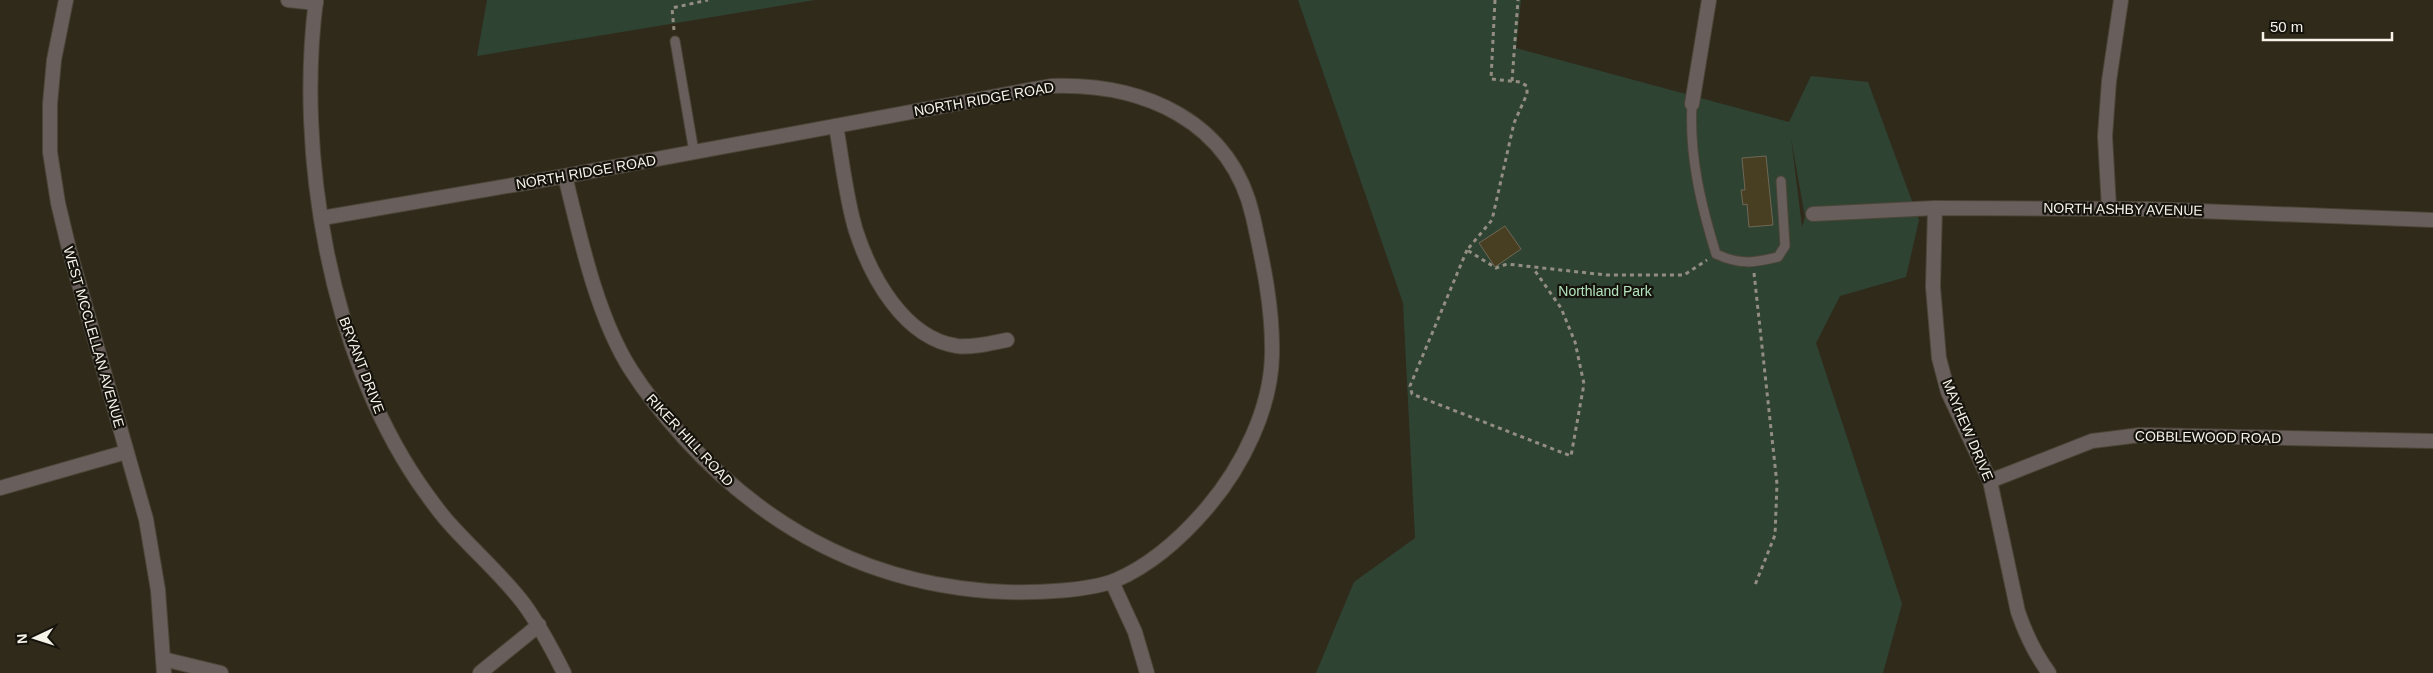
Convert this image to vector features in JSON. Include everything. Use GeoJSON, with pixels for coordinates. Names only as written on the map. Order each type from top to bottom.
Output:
{"type":"FeatureCollection","features":[{"type":"Feature","properties":{"kind":"street","name":"WEST MCCLELLAN AVENUE"},"geometry":{"type":"LineString","coordinates":[[66,0],[53,69],[50,104],[50,152],[58,204],[69,249],[147,528],[158,590],[163,666]]}},
{"type":"Feature","properties":{"kind":"street"},"geometry":{"type":"LineString","coordinates":[[288,0],[316,2]]}},
{"type":"Feature","properties":{"kind":"street"},"geometry":{"type":"LineString","coordinates":[[1692,104],[1709,0]]}},
{"type":"Feature","properties":{"kind":"street"},"geometry":{"type":"LineString","coordinates":[[2109,208],[2105,136],[2108,82],[2121,0]]}},
{"type":"Feature","properties":{"kind":"street","name":"BRYANT DRIVE"},"geometry":{"type":"LineString","coordinates":[[316,2],[310,89],[322,218],[332,278],[348,337],[384,424],[417,480],[448,523],[523,603],[539,626],[564,673]]}},
{"type":"Feature","properties":{"kind":"street","name":"NORTH RIDGE ROAD"},"geometry":{"type":"LineString","coordinates":[[322,218],[565,176],[1051,86],[1084,85],[1127,92],[1170,107],[1196,124],[1234,168],[1249,200],[1267,279],[1272,356],[1267,390],[1259,418],[1233,473],[1196,520],[1151,560],[1112,582]]}},
{"type":"Feature","properties":{"kind":"street"},"geometry":{"type":"LineString","coordinates":[[836,126],[856,229],[867,260],[883,288],[902,314],[918,329],[957,346],[979,345],[1006,340]]}},
{"type":"Feature","properties":{"kind":"street","name":"RIKER HILL ROAD"},"geometry":{"type":"LineString","coordinates":[[565,176],[596,291],[628,366],[654,405],[708,464],[767,513],[805,538],[846,558],[888,573],[932,584],[977,591],[1022,592],[1067,590],[1112,582]]}},
{"type":"Feature","properties":{"kind":"street","name":"NORTH ASHBY AVENUE"},"geometry":{"type":"LineString","coordinates":[[1813,214],[1935,208],[2109,208],[2294,213],[2433,220]]}},
{"type":"Feature","properties":{"kind":"street","name":"MAYHEW DRIVE"},"geometry":{"type":"LineString","coordinates":[[1935,208],[1933,287],[1939,358],[1948,392],[1990,481],[2018,612],[2032,647],[2049,673]]}},
{"type":"Feature","properties":{"kind":"street","name":"COBBLEWOOD ROAD"},"geometry":{"type":"LineString","coordinates":[[1990,481],[2092,441],[2140,435],[2433,441]]}},
{"type":"Feature","properties":{"kind":"street"},"geometry":{"type":"LineString","coordinates":[[0,488],[126,452]]}},
{"type":"Feature","properties":{"kind":"street"},"geometry":{"type":"LineString","coordinates":[[1112,582],[1135,632],[1147,673]]}},
{"type":"Feature","properties":{"kind":"street"},"geometry":{"type":"LineString","coordinates":[[480,673],[539,626]]}},
{"type":"Feature","properties":{"kind":"street"},"geometry":{"type":"LineString","coordinates":[[163,666],[221,673]]}},
{"type":"Feature","properties":{"kind":"lane"},"geometry":{"type":"LineString","coordinates":[[675,41],[694,152]]}},
{"type":"Feature","properties":{"kind":"lane"},"geometry":{"type":"LineString","coordinates":[[1692,104],[1690,131],[1693,160],[1706,221],[1716,254],[1732,262],[1753,263],[1778,257],[1785,246],[1781,182]]}},
{"type":"Feature","properties":{"kind":"path"},"geometry":{"type":"LineString","coordinates":[[675,41],[672,8],[708,0]]}},
{"type":"Feature","properties":{"kind":"path"},"geometry":{"type":"LineString","coordinates":[[1495,0],[1491,79],[1512,81],[1526,86],[1527,94],[1514,123],[1492,220],[1467,250],[1410,386],[1412,394],[1571,456],[1584,384],[1574,342],[1561,308],[1532,268]]}},
{"type":"Feature","properties":{"kind":"path"},"geometry":{"type":"LineString","coordinates":[[1512,81],[1518,0]]}},
{"type":"Feature","properties":{"kind":"path"},"geometry":{"type":"LineString","coordinates":[[1467,250],[1496,268],[1506,264],[1606,275],[1684,275],[1716,254]]}},
{"type":"Feature","properties":{"kind":"path"},"geometry":{"type":"LineString","coordinates":[[1753,263],[1776,484],[1775,535],[1755,585]]}},
{"type":"Feature","properties":{"kind":"green space"},"geometry":{"type":"Polygon","coordinates":[[[487,0],[815,0],[477,56],[487,0]]]}},
{"type":"Feature","properties":{"kind":"green space","name":"Northland Park"},"geometry":{"type":"Polygon","coordinates":[[[1298,0],[1521,0],[1516,48],[1789,122],[1811,76],[1868,82],[1919,220],[1906,277],[1840,296],[1816,343],[1902,604],[1883,673],[1316,673],[1354,582],[1415,538],[1403,303],[1298,0]],[[1791,138],[1802,227],[1805,217],[1791,138]]]}},
{"type":"Feature","properties":{"kind":"building"},"geometry":{"type":"Polygon","coordinates":[[[1766,156],[1773,225],[1749,227],[1747,204],[1743,205],[1741,190],[1745,190],[1742,158],[1766,156]]]}},
{"type":"Feature","properties":{"kind":"building"},"geometry":{"type":"Polygon","coordinates":[[[1505,226],[1521,249],[1495,267],[1479,243],[1505,226]]]}}]}
